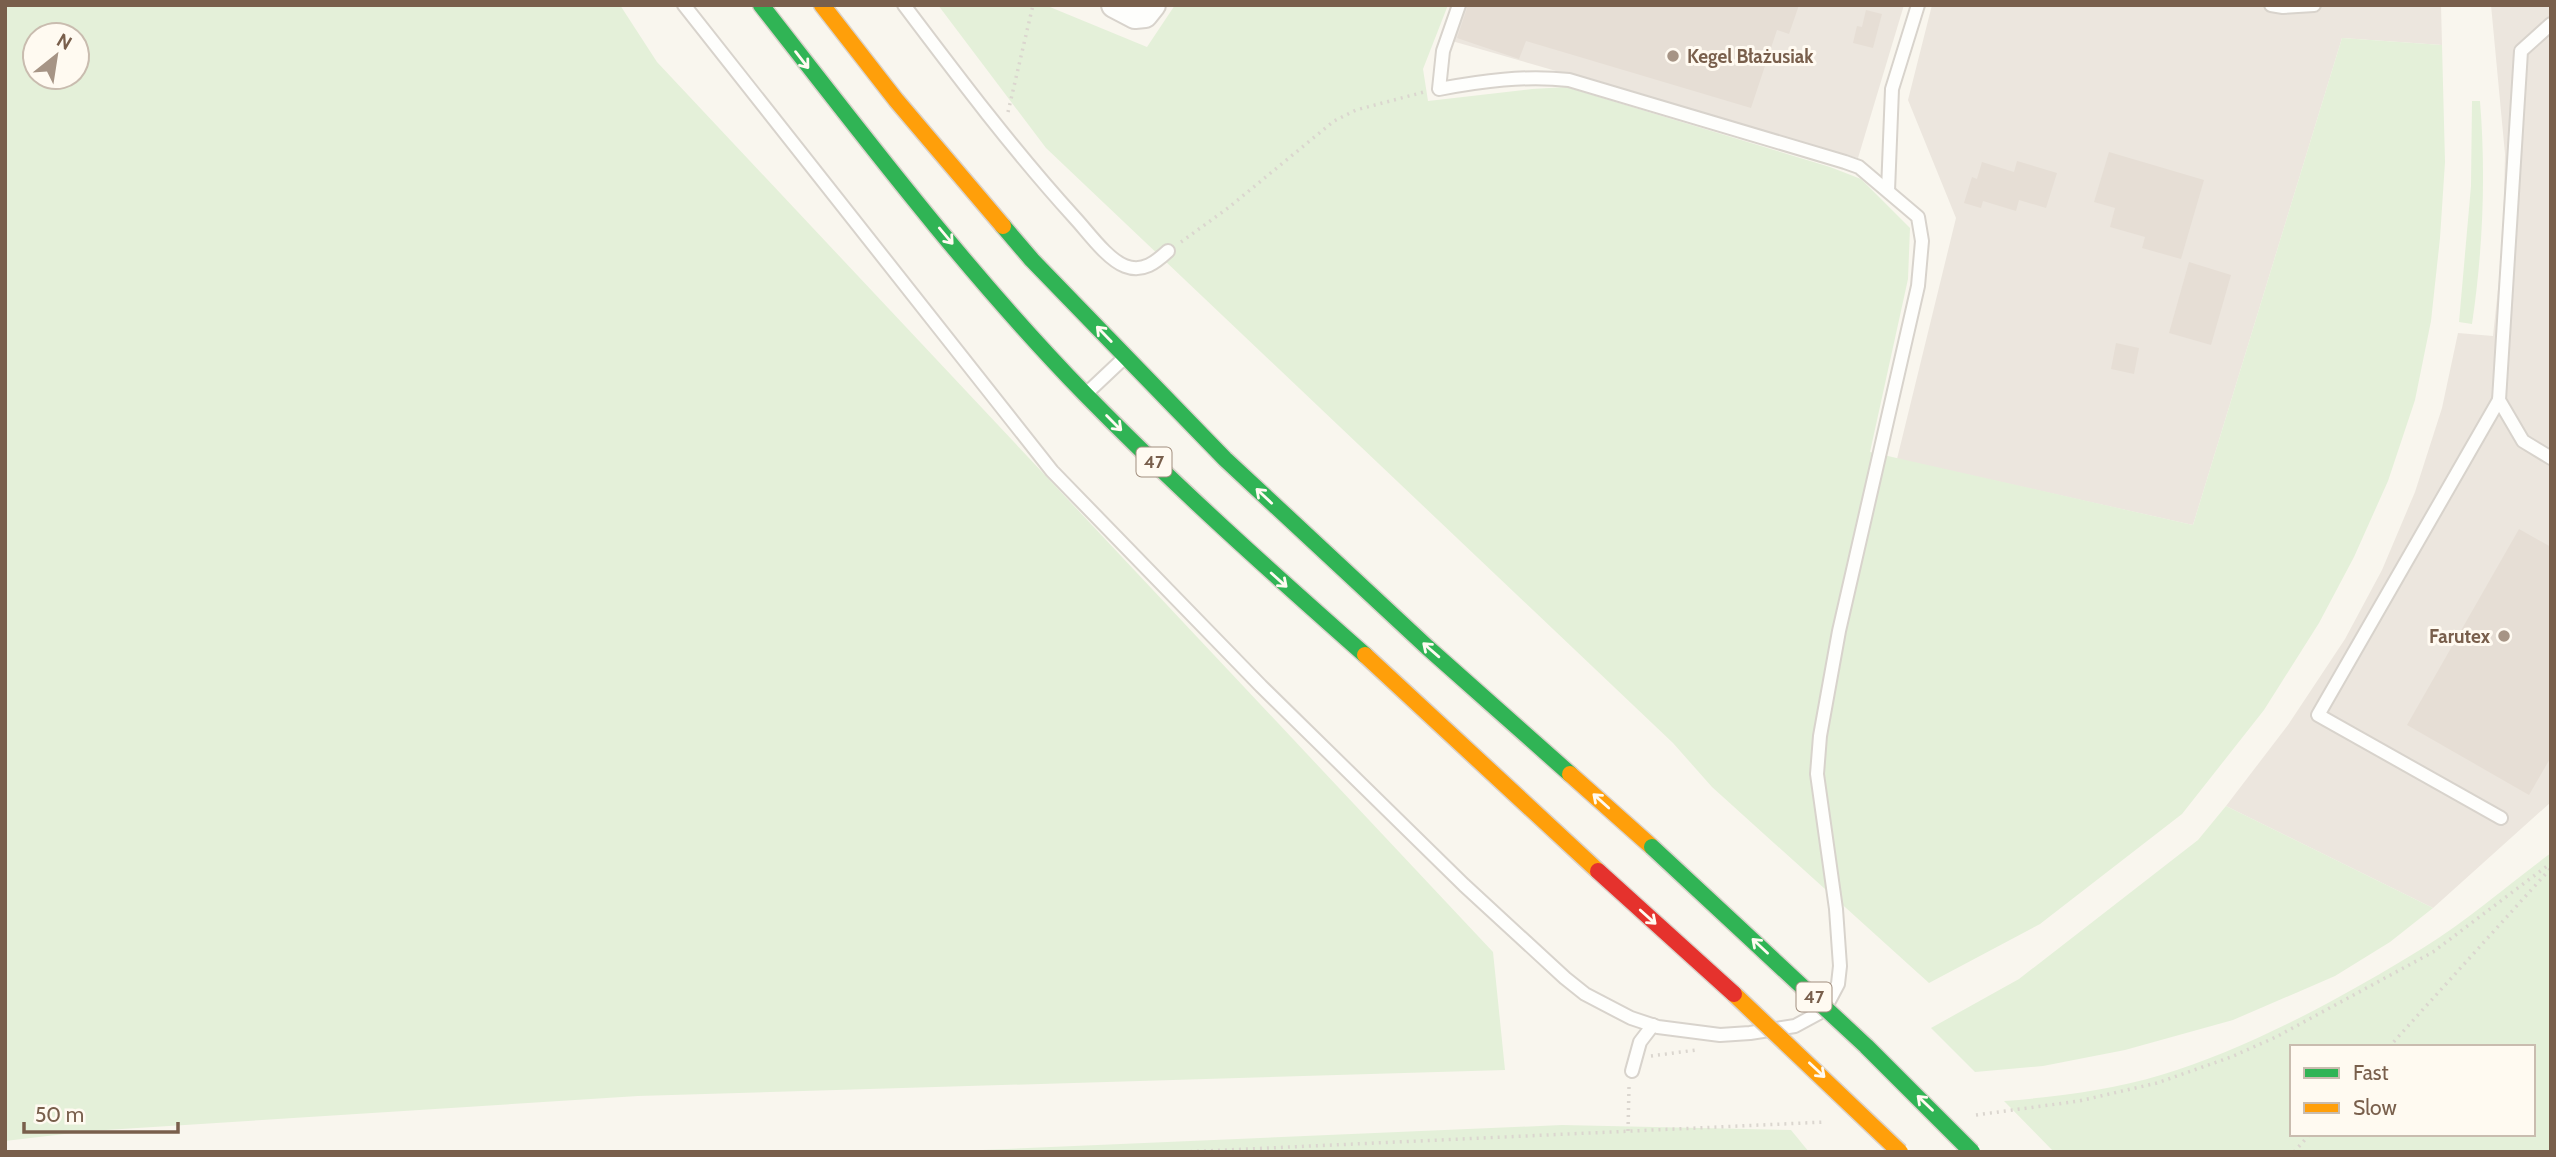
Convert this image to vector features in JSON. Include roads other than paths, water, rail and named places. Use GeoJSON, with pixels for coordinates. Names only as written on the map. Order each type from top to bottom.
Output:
{"type":"FeatureCollection","features":[{"type":"Feature","properties":{"kind":"main road","name":"47"},"geometry":{"type":"LineString","coordinates":[[761,5],[916,202],[1025,329],[1086,395],[1252,555],[1811,1065],[1900,1152]]}},
{"type":"Feature","properties":{"kind":"main road","name":"47"},"geometry":{"type":"LineString","coordinates":[[821,5],[974,194],[1032,260],[1224,459],[1857,1037],[1972,1152]]}},
{"type":"Feature","properties":{"kind":"street"},"geometry":{"type":"LineString","coordinates":[[1114,5],[1135,16],[1144,15],[1153,5]]}},
{"type":"Feature","properties":{"kind":"lane"},"geometry":{"type":"LineString","coordinates":[[684,5],[1052,471],[1261,686],[1464,885],[1585,994],[1632,1018],[1653,1025],[1720,1035],[1795,1026],[1819,1013],[1838,984],[1840,966],[1836,909],[1817,774],[1820,736],[1839,631],[1918,286],[1922,241],[1918,217],[1859,167],[1569,80],[1542,77],[1510,79],[1439,89],[1443,51],[1459,5]]}},
{"type":"Feature","properties":{"kind":"lane"},"geometry":{"type":"LineString","coordinates":[[904,5],[1038,177],[1103,249],[1125,266],[1139,268],[1151,265],[1168,251]]}},
{"type":"Feature","properties":{"kind":"lane"},"geometry":{"type":"LineString","coordinates":[[1888,191],[1892,89],[1918,5]]}},
{"type":"Feature","properties":{"kind":"lane"},"geometry":{"type":"LineString","coordinates":[[2271,5],[2314,5]]}},
{"type":"Feature","properties":{"kind":"lane"},"geometry":{"type":"LineString","coordinates":[[2501,818],[2318,715],[2499,400],[2521,51],[2551,24]]}},
{"type":"Feature","properties":{"kind":"lane"},"geometry":{"type":"LineString","coordinates":[[1086,395],[1126,357]]}},
{"type":"Feature","properties":{"kind":"lane"},"geometry":{"type":"LineString","coordinates":[[2499,400],[2523,441],[2551,458]]}},
{"type":"Feature","properties":{"kind":"lane"},"geometry":{"type":"LineString","coordinates":[[1632,1071],[1640,1042],[1653,1025]]}},
{"type":"Feature","properties":{"kind":"place","name":"Kegel Błażusiak"},"geometry":{"type":"Point","coordinates":[1673,56]}},
{"type":"Feature","properties":{"kind":"place","name":"Farutex"},"geometry":{"type":"Point","coordinates":[2504,636]}}]}
